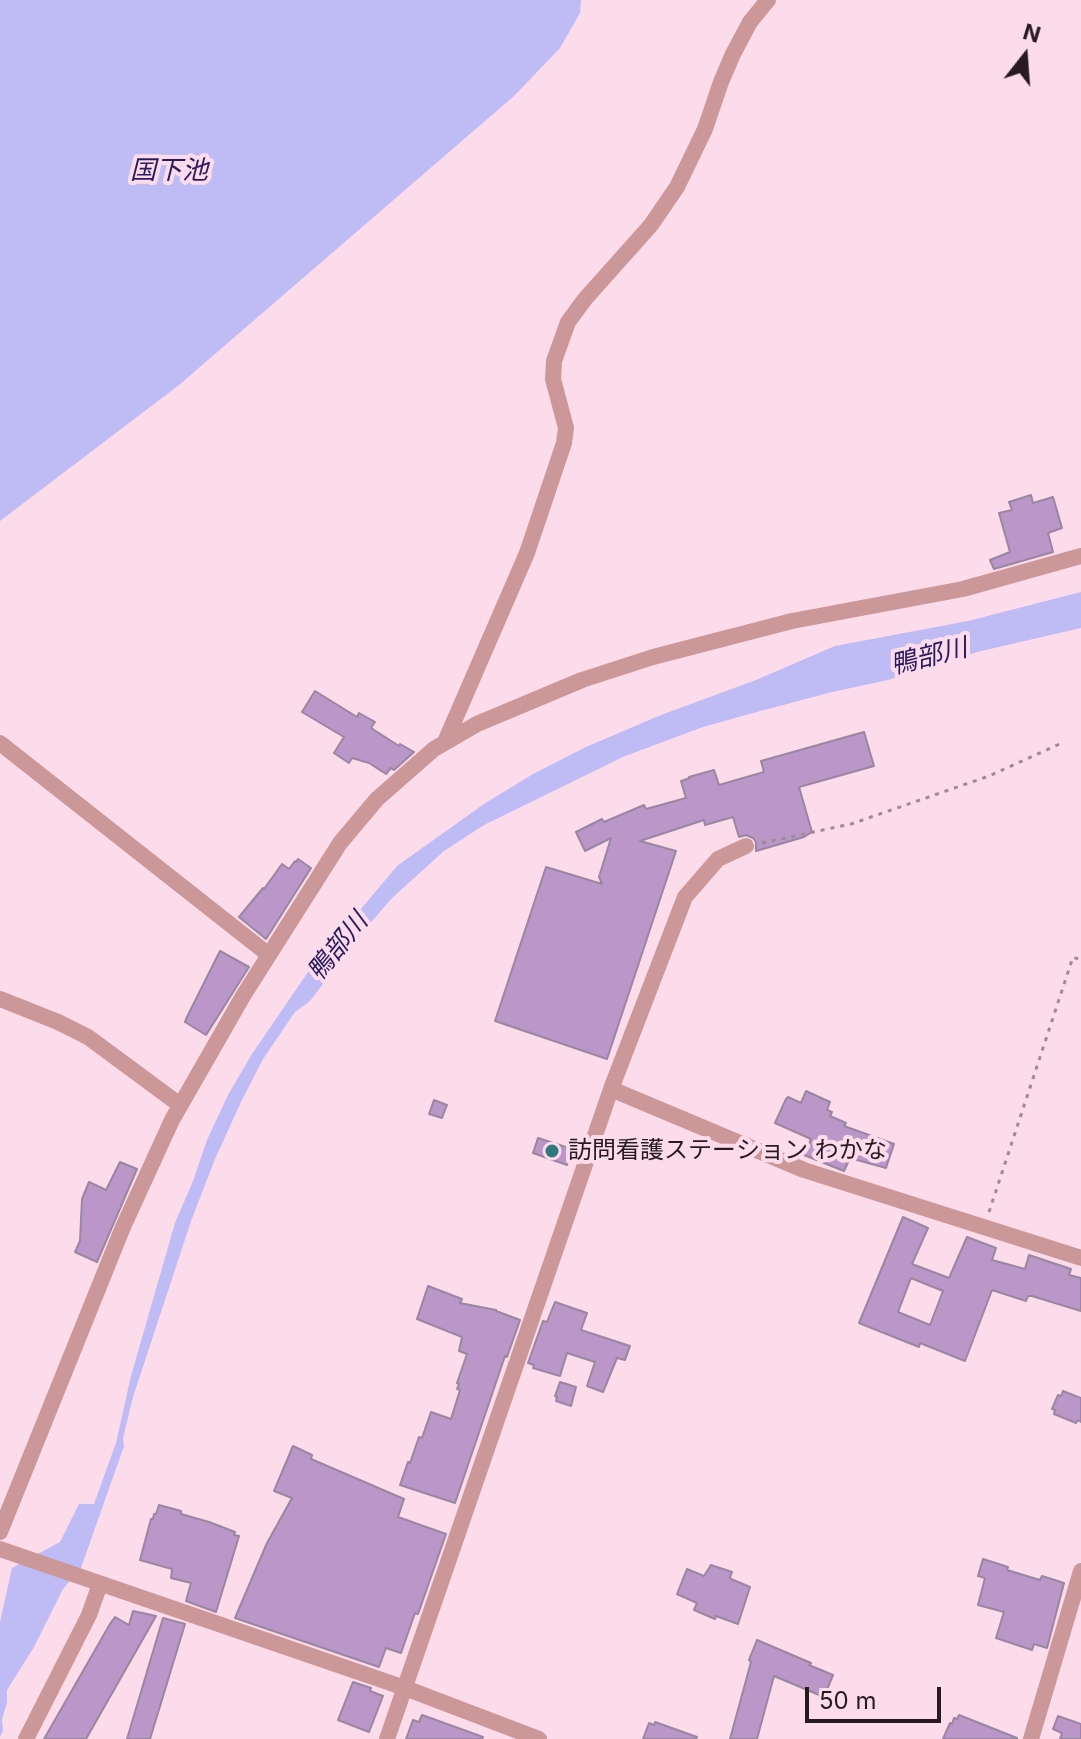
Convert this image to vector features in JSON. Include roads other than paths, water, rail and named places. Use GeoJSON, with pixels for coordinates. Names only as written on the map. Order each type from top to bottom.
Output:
{"type":"FeatureCollection","features":[{"type":"Feature","properties":{"kind":"street"},"geometry":{"type":"LineString","coordinates":[[445,742],[527,553],[564,443],[566,428],[553,379],[554,361],[568,322],[651,225],[677,187],[705,129],[733,54],[750,22],[768,0]]}},
{"type":"Feature","properties":{"kind":"street"},"geometry":{"type":"LineString","coordinates":[[0,1532],[123,1227],[172,1120],[269,955],[340,843],[377,799],[445,742],[477,724],[582,680],[653,657],[792,621],[963,589],[1081,556]]}},
{"type":"Feature","properties":{"kind":"street"},"geometry":{"type":"LineString","coordinates":[[0,743],[269,955]]}},
{"type":"Feature","properties":{"kind":"street"},"geometry":{"type":"LineString","coordinates":[[387,1739],[611,1089],[685,897],[718,859],[746,846]]}},
{"type":"Feature","properties":{"kind":"street"},"geometry":{"type":"LineString","coordinates":[[0,999],[88,1037],[180,1105]]}},
{"type":"Feature","properties":{"kind":"street"},"geometry":{"type":"LineString","coordinates":[[611,1089],[804,1170],[1081,1258]]}},
{"type":"Feature","properties":{"kind":"street"},"geometry":{"type":"LineString","coordinates":[[4,1551],[405,1688],[539,1739]]}},
{"type":"Feature","properties":{"kind":"street"},"geometry":{"type":"LineString","coordinates":[[1031,1739],[1081,1571]]}},
{"type":"Feature","properties":{"kind":"street"},"geometry":{"type":"LineString","coordinates":[[26,1739],[89,1615],[94,1582]]}},
{"type":"Feature","properties":{"kind":"water","name":"国下池"},"geometry":{"type":"Polygon","coordinates":[[[0,0],[581,0],[580,13],[560,48],[514,96],[179,385],[0,521],[0,0]]]}},
{"type":"Feature","properties":{"kind":"water","name":"鴨部川"},"geometry":{"type":"Polygon","coordinates":[[[1081,592],[1081,628],[977,652],[888,680],[703,727],[625,756],[484,825],[444,851],[392,898],[310,1001],[295,1012],[263,1059],[241,1102],[191,1221],[133,1397],[123,1438],[124,1446],[81,1568],[63,1589],[34,1647],[7,1690],[0,1737],[0,1622],[12,1568],[60,1542],[79,1504],[94,1504],[116,1443],[131,1376],[175,1223],[207,1140],[252,1054],[308,972],[397,866],[484,804],[533,774],[661,715],[756,680],[835,646],[968,621],[1081,592]]]}},
{"type":"Feature","properties":{"kind":"place","name":"訪問看護ステーション わかな"},"geometry":{"type":"Point","coordinates":[552,1151]}}]}
